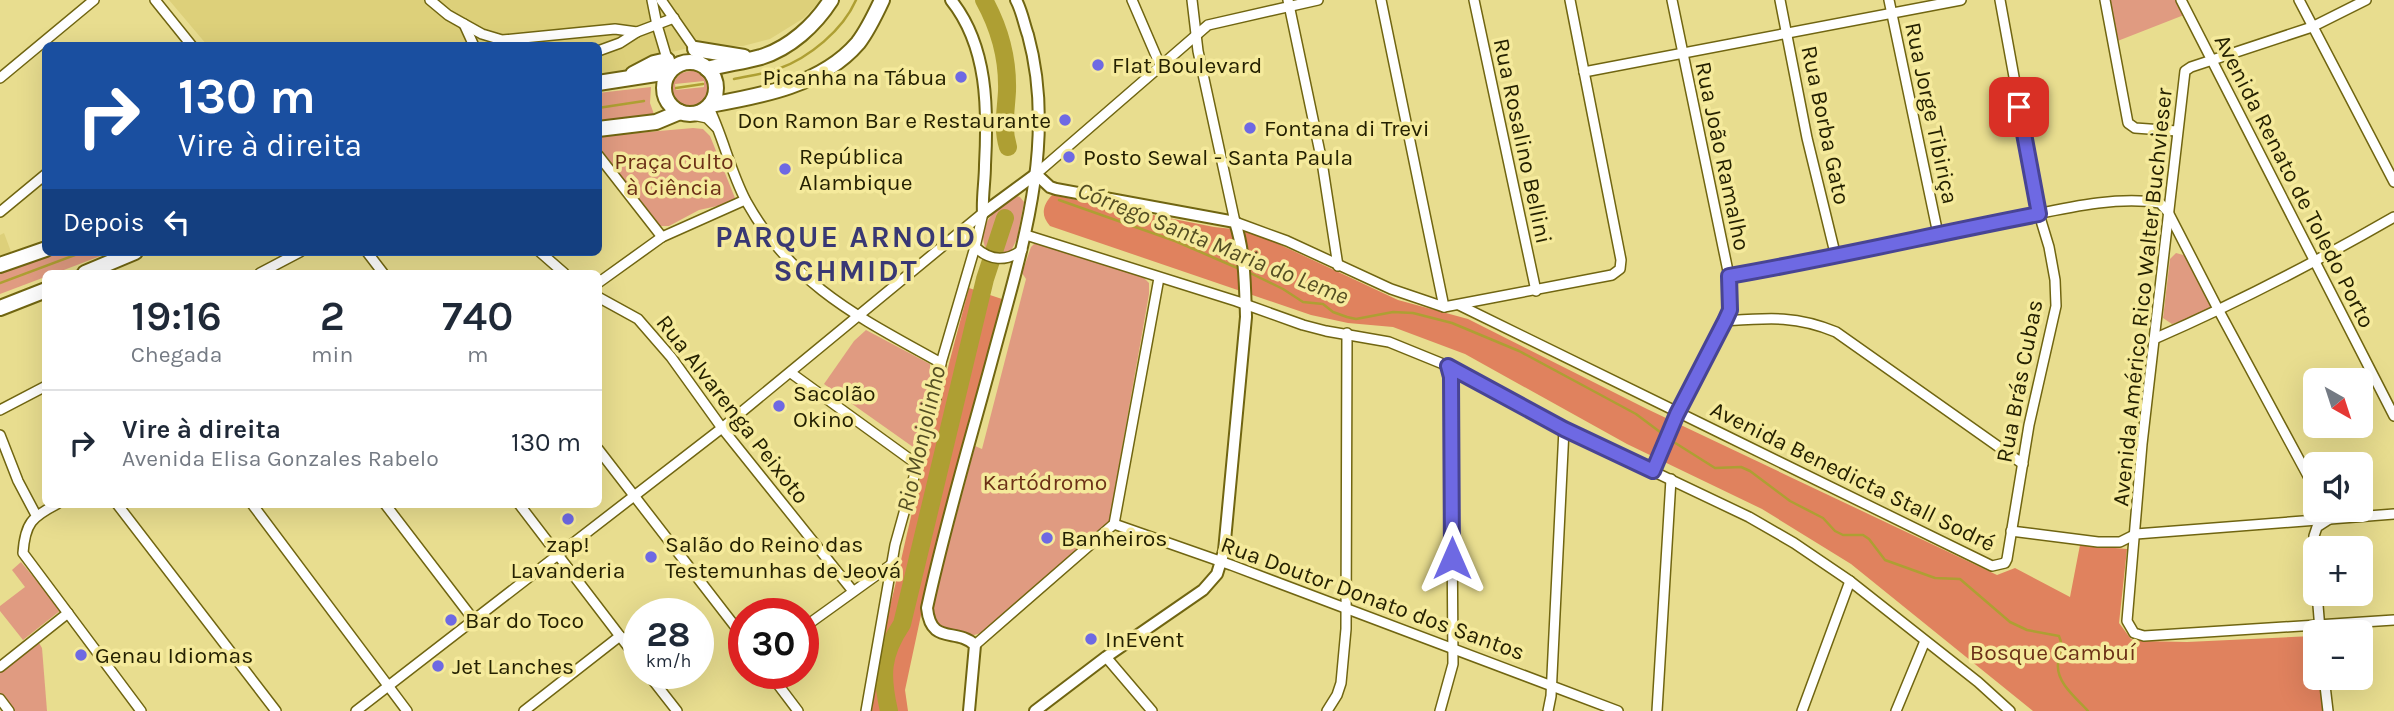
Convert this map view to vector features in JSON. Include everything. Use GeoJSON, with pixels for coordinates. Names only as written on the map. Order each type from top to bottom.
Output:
{"type":"FeatureCollection","features":[{"type":"Feature","properties":{"kind":"main road"},"geometry":{"type":"LineString","coordinates":[[602,83],[624,80],[687,62],[704,66],[752,58],[774,51],[798,37],[821,15],[831,0]]}},
{"type":"Feature","properties":{"kind":"main road"},"geometry":{"type":"LineString","coordinates":[[602,129],[656,122],[684,113],[696,113],[709,106],[771,93],[803,81],[823,70],[855,45],[866,31],[882,0]]}},
{"type":"Feature","properties":{"kind":"main road"},"geometry":{"type":"LineString","coordinates":[[695,49],[752,58]]}},
{"type":"Feature","properties":{"kind":"main road"},"geometry":{"type":"LineString","coordinates":[[704,66],[712,75],[716,90],[709,106]]}},
{"type":"Feature","properties":{"kind":"main road"},"geometry":{"type":"LineString","coordinates":[[669,67],[663,87],[664,95],[668,102],[684,113]]}},
{"type":"Feature","properties":{"kind":"main road"},"geometry":{"type":"LineString","coordinates":[[0,265],[42,250]]}},
{"type":"Feature","properties":{"kind":"main road"},"geometry":{"type":"LineString","coordinates":[[92,270],[125,256]]}},
{"type":"Feature","properties":{"kind":"main road"},"geometry":{"type":"LineString","coordinates":[[0,308],[42,292]]}},
{"type":"Feature","properties":{"kind":"street"},"geometry":{"type":"LineString","coordinates":[[43,42],[94,0]]}},
{"type":"Feature","properties":{"kind":"street"},"geometry":{"type":"LineString","coordinates":[[155,0],[189,42]]}},
{"type":"Feature","properties":{"kind":"street"},"geometry":{"type":"LineString","coordinates":[[430,0],[447,15],[496,42]]}},
{"type":"Feature","properties":{"kind":"street"},"geometry":{"type":"LineString","coordinates":[[652,0],[669,67]]}},
{"type":"Feature","properties":{"kind":"street"},"geometry":{"type":"LineString","coordinates":[[660,0],[704,66]]}},
{"type":"Feature","properties":{"kind":"street"},"geometry":{"type":"LineString","coordinates":[[866,711],[892,564],[909,489],[936,398],[941,363],[983,213],[987,131],[983,81],[974,37],[951,0]]}},
{"type":"Feature","properties":{"kind":"street"},"geometry":{"type":"LineString","coordinates":[[975,645],[932,628],[927,608],[1019,253],[1026,235],[1036,174],[1038,95],[1033,55],[1016,0]]}},
{"type":"Feature","properties":{"kind":"street"},"geometry":{"type":"LineString","coordinates":[[1132,0],[1160,65]]}},
{"type":"Feature","properties":{"kind":"street"},"geometry":{"type":"LineString","coordinates":[[1035,711],[1105,657],[1203,590],[1217,575],[1222,562],[1245,287],[1241,250],[1195,34],[1196,21],[1192,0]]}},
{"type":"Feature","properties":{"kind":"street"},"geometry":{"type":"LineString","coordinates":[[356,711],[791,373],[950,239],[1036,174],[1208,24],[1289,3],[1318,0]]}},
{"type":"Feature","properties":{"kind":"street"},"geometry":{"type":"LineString","coordinates":[[1381,0],[1444,307]]}},
{"type":"Feature","properties":{"kind":"street","name":"Rua Rosalino Bellini"},"geometry":{"type":"LineString","coordinates":[[1474,0],[1536,291]]}},
{"type":"Feature","properties":{"kind":"street"},"geometry":{"type":"LineString","coordinates":[[1036,174],[1056,189],[1235,222],[1287,241],[1391,289],[1444,307],[1612,275],[1620,269],[1621,260],[1570,0]]}},
{"type":"Feature","properties":{"kind":"street","name":"Rua João Ramalho"},"geometry":{"type":"LineString","coordinates":[[1653,471],[1677,414],[1730,310],[1729,276],[1672,0]]}},
{"type":"Feature","properties":{"kind":"street","name":"Rua Borba Gato"},"geometry":{"type":"LineString","coordinates":[[1780,0],[1807,138],[1836,257]]}},
{"type":"Feature","properties":{"kind":"street","name":"Rua Jorge Tibiriça"},"geometry":{"type":"LineString","coordinates":[[1889,0],[1938,233]]}},
{"type":"Feature","properties":{"kind":"street"},"geometry":{"type":"LineString","coordinates":[[1584,72],[1961,0]]}},
{"type":"Feature","properties":{"kind":"street","name":"Rua Brás Cubas"},"geometry":{"type":"LineString","coordinates":[[2000,0],[2039,214],[2051,258],[2056,306],[2022,464],[2005,563]]}},
{"type":"Feature","properties":{"kind":"street"},"geometry":{"type":"LineString","coordinates":[[2105,0],[2128,123],[2135,128],[2177,131]]}},
{"type":"Feature","properties":{"kind":"street","name":"Avenida Renato de Toledo Porto"},"geometry":{"type":"LineString","coordinates":[[2181,0],[2394,416]]}},
{"type":"Feature","properties":{"kind":"street"},"geometry":{"type":"LineString","coordinates":[[2299,0],[2394,182]]}},
{"type":"Feature","properties":{"kind":"street"},"geometry":{"type":"LineString","coordinates":[[2212,60],[2312,27],[2366,0]]}},
{"type":"Feature","properties":{"kind":"street"},"geometry":{"type":"LineString","coordinates":[[1289,3],[1322,162],[1338,266]]}},
{"type":"Feature","properties":{"kind":"street"},"geometry":{"type":"LineString","coordinates":[[602,50],[620,43],[636,32],[674,18]]}},
{"type":"Feature","properties":{"kind":"street"},"geometry":{"type":"LineString","coordinates":[[464,24],[472,42]]}},
{"type":"Feature","properties":{"kind":"street"},"geometry":{"type":"LineString","coordinates":[[506,42],[615,29],[636,32]]}},
{"type":"Feature","properties":{"kind":"street"},"geometry":{"type":"LineString","coordinates":[[0,78],[42,43]]}},
{"type":"Feature","properties":{"kind":"street","name":"Avenida Américo Rico Walter Buchvieser"},"geometry":{"type":"LineString","coordinates":[[2212,60],[2185,71],[2154,339],[2127,615],[2134,633],[2144,636],[2303,630]]}},
{"type":"Feature","properties":{"kind":"street"},"geometry":{"type":"LineString","coordinates":[[709,106],[746,200],[799,272],[857,317],[941,363]]}},
{"type":"Feature","properties":{"kind":"street"},"geometry":{"type":"LineString","coordinates":[[684,113],[707,118],[717,128]]}},
{"type":"Feature","properties":{"kind":"street"},"geometry":{"type":"LineString","coordinates":[[602,160],[662,237]]}},
{"type":"Feature","properties":{"kind":"street"},"geometry":{"type":"LineString","coordinates":[[0,212],[42,177]]}},
{"type":"Feature","properties":{"kind":"street"},"geometry":{"type":"LineString","coordinates":[[602,280],[662,237],[746,200]]}},
{"type":"Feature","properties":{"kind":"street"},"geometry":{"type":"LineString","coordinates":[[1729,276],[1836,257],[1938,233],[2039,214],[2123,200],[2160,203],[2168,212],[2303,467]]}},
{"type":"Feature","properties":{"kind":"street"},"geometry":{"type":"LineString","coordinates":[[2154,339],[2219,311],[2314,263],[2394,217]]}},
{"type":"Feature","properties":{"kind":"street"},"geometry":{"type":"LineString","coordinates":[[1026,235],[1326,331],[1396,344],[1448,366],[1564,429],[1749,517],[1794,543],[1850,581],[1999,707],[2010,711]]}},
{"type":"Feature","properties":{"kind":"street"},"geometry":{"type":"LineString","coordinates":[[950,239],[970,237],[975,247],[989,257],[1003,259],[1019,253]]}},
{"type":"Feature","properties":{"kind":"street"},"geometry":{"type":"LineString","coordinates":[[266,270],[292,256]]}},
{"type":"Feature","properties":{"kind":"street"},"geometry":{"type":"LineString","coordinates":[[370,256],[381,270]]}},
{"type":"Feature","properties":{"kind":"street"},"geometry":{"type":"LineString","coordinates":[[545,256],[561,270]]}},
{"type":"Feature","properties":{"kind":"street"},"geometry":{"type":"LineString","coordinates":[[969,711],[975,645],[1114,524],[1159,278]]}},
{"type":"Feature","properties":{"kind":"street","name":"Rua Alvarenga Peixoto"},"geometry":{"type":"LineString","coordinates":[[602,299],[638,319],[671,357],[722,428],[852,590]]}},
{"type":"Feature","properties":{"kind":"street","name":"Avenida Benedicta Stall Sodré"},"geometry":{"type":"LineString","coordinates":[[1459,305],[1992,566],[2005,563]]}},
{"type":"Feature","properties":{"kind":"street"},"geometry":{"type":"LineString","coordinates":[[1725,321],[1784,317],[1805,320],[1836,332],[2022,464]]}},
{"type":"Feature","properties":{"kind":"street"},"geometry":{"type":"LineString","coordinates":[[1327,711],[1341,683],[1346,609],[1347,333]]}},
{"type":"Feature","properties":{"kind":"street"},"geometry":{"type":"LineString","coordinates":[[1440,711],[1451,680],[1453,649],[1451,377],[1448,366]]}},
{"type":"Feature","properties":{"kind":"street"},"geometry":{"type":"LineString","coordinates":[[791,373],[911,460],[918,462]]}},
{"type":"Feature","properties":{"kind":"street"},"geometry":{"type":"LineString","coordinates":[[0,410],[42,388]]}},
{"type":"Feature","properties":{"kind":"street"},"geometry":{"type":"LineString","coordinates":[[1548,711],[1552,686],[1564,429]]}},
{"type":"Feature","properties":{"kind":"street"},"geometry":{"type":"LineString","coordinates":[[0,435],[18,481],[36,515]]}},
{"type":"Feature","properties":{"kind":"street"},"geometry":{"type":"LineString","coordinates":[[602,454],[728,617]]}},
{"type":"Feature","properties":{"kind":"street"},"geometry":{"type":"LineString","coordinates":[[1657,711],[1671,479]]}},
{"type":"Feature","properties":{"kind":"street"},"geometry":{"type":"LineString","coordinates":[[49,508],[36,515],[26,530],[23,553],[141,711]]}},
{"type":"Feature","properties":{"kind":"street"},"geometry":{"type":"LineString","coordinates":[[120,508],[276,711]]}},
{"type":"Feature","properties":{"kind":"street"},"geometry":{"type":"LineString","coordinates":[[255,508],[407,711]]}},
{"type":"Feature","properties":{"kind":"street"},"geometry":{"type":"LineString","coordinates":[[388,508],[473,619]]}},
{"type":"Feature","properties":{"kind":"street"},"geometry":{"type":"LineString","coordinates":[[522,508],[623,640]]}},
{"type":"Feature","properties":{"kind":"street"},"geometry":{"type":"LineString","coordinates":[[2373,514],[2394,514]]}},
{"type":"Feature","properties":{"kind":"street"},"geometry":{"type":"LineString","coordinates":[[2011,531],[2098,542],[2120,542],[2136,534],[2303,517]]}},
{"type":"Feature","properties":{"kind":"street","name":"Rua Doutor Donato dos Santos"},"geometry":{"type":"LineString","coordinates":[[1114,524],[1618,711]]}},
{"type":"Feature","properties":{"kind":"street"},"geometry":{"type":"LineString","coordinates":[[819,616],[892,564]]}},
{"type":"Feature","properties":{"kind":"street"},"geometry":{"type":"LineString","coordinates":[[1802,711],[1850,581]]}},
{"type":"Feature","properties":{"kind":"street"},"geometry":{"type":"LineString","coordinates":[[0,667],[68,613]]}},
{"type":"Feature","properties":{"kind":"street"},"geometry":{"type":"LineString","coordinates":[[2373,623],[2394,620]]}},
{"type":"Feature","properties":{"kind":"street"},"geometry":{"type":"LineString","coordinates":[[524,711],[620,636]]}},
{"type":"Feature","properties":{"kind":"street"},"geometry":{"type":"LineString","coordinates":[[1896,711],[1924,641]]}},
{"type":"Feature","properties":{"kind":"street"},"geometry":{"type":"LineString","coordinates":[[1105,657],[1152,711]]}},
{"type":"Feature","properties":{"kind":"street"},"geometry":{"type":"LineString","coordinates":[[660,689],[677,711]]}},
{"type":"Feature","properties":{"kind":"street"},"geometry":{"type":"LineString","coordinates":[[781,689],[798,711]]}},
{"type":"Feature","properties":{"kind":"street"},"geometry":{"type":"LineString","coordinates":[[2326,690],[2328,711]]}},
{"type":"Feature","properties":{"kind":"street"},"geometry":{"type":"LineString","coordinates":[[0,699],[9,711]]}},
{"type":"Feature","properties":{"kind":"shaded area"},"geometry":{"type":"Polygon","coordinates":[[[169,0],[821,0],[804,18],[770,39],[743,46],[708,43],[652,57],[649,67],[602,76],[602,42],[204,42],[169,0]]]}},
{"type":"Feature","properties":{"kind":"shaded area"},"geometry":{"type":"Polygon","coordinates":[[[4,233],[13,257],[0,263],[0,235],[4,233]]]}},
{"type":"Feature","properties":{"kind":"green space"},"geometry":{"type":"Polygon","coordinates":[[[2108,0],[2176,0],[2184,15],[2115,42],[2108,0]]]}},
{"type":"Feature","properties":{"kind":"green space"},"geometry":{"type":"Polygon","coordinates":[[[695,70],[704,75],[711,88],[706,99],[691,105],[681,105],[673,96],[672,83],[681,73],[695,70]],[[704,81],[675,84],[676,90],[704,87],[704,81]]]}},
{"type":"Feature","properties":{"kind":"green space"},"geometry":{"type":"Polygon","coordinates":[[[651,87],[650,103],[655,117],[602,125],[602,93],[651,87]]]}},
{"type":"Feature","properties":{"kind":"green space","name":"Praça Culto à Ciência"},"geometry":{"type":"Polygon","coordinates":[[[703,129],[710,136],[735,198],[731,203],[699,210],[669,226],[660,226],[602,151],[603,136],[703,129]]]}},
{"type":"Feature","properties":{"kind":"green space"},"geometry":{"type":"Polygon","coordinates":[[[1014,195],[1024,202],[1017,239],[1011,251],[998,255],[986,249],[983,232],[989,218],[1014,195]]]}},
{"type":"Feature","properties":{"kind":"green space","name":"Bosque Cambuí"},"geometry":{"type":"Polygon","coordinates":[[[1052,195],[1214,227],[1251,231],[1398,300],[1468,319],[1647,409],[1997,575],[2015,568],[2070,597],[2080,545],[2127,549],[2119,623],[2131,639],[2187,642],[2303,636],[2303,690],[2321,690],[2323,711],[2033,711],[1851,564],[1762,509],[1627,444],[1465,354],[1393,327],[1348,323],[1311,315],[1050,226],[1045,218],[1046,203],[1052,195]]]}},
{"type":"Feature","properties":{"kind":"green space","name":"Kartódromo"},"geometry":{"type":"Polygon","coordinates":[[[1035,243],[1044,243],[1144,278],[1149,283],[1149,294],[1109,522],[994,625],[971,636],[943,629],[934,621],[931,610],[975,446],[982,449],[1026,279],[1022,273],[1035,243]]]}},
{"type":"Feature","properties":{"kind":"green space"},"geometry":{"type":"Polygon","coordinates":[[[2176,253],[2187,256],[2213,307],[2210,311],[2172,324],[2163,318],[2170,259],[2176,253]]]}},
{"type":"Feature","properties":{"kind":"green space"},"geometry":{"type":"Polygon","coordinates":[[[42,254],[101,256],[64,270],[42,270],[42,278],[0,294],[0,269],[42,254]]]}},
{"type":"Feature","properties":{"kind":"green space"},"geometry":{"type":"Polygon","coordinates":[[[969,288],[1002,299],[960,472],[930,573],[905,690],[908,711],[872,711],[886,622],[969,288]]]}},
{"type":"Feature","properties":{"kind":"green space"},"geometry":{"type":"Polygon","coordinates":[[[866,330],[930,364],[931,391],[913,447],[824,384],[854,341],[866,330]]]}},
{"type":"Feature","properties":{"kind":"green space"},"geometry":{"type":"Polygon","coordinates":[[[21,562],[61,610],[23,640],[0,611],[0,606],[25,587],[12,570],[21,562]]]}},
{"type":"Feature","properties":{"kind":"green space"},"geometry":{"type":"Polygon","coordinates":[[[39,643],[42,648],[47,711],[14,711],[0,695],[0,672],[39,643]]]}},
{"type":"Feature","properties":{"kind":"waterway"},"geometry":{"type":"LineString","coordinates":[[734,79],[773,71],[801,58],[834,32],[856,0]]}},
{"type":"Feature","properties":{"kind":"waterway","name":"Rio Monjolinho"},"geometry":{"type":"LineString","coordinates":[[984,0],[999,33],[1004,55],[1008,147]]}},
{"type":"Feature","properties":{"kind":"waterway"},"geometry":{"type":"LineString","coordinates":[[676,88],[703,84]]}},
{"type":"Feature","properties":{"kind":"waterway"},"geometry":{"type":"LineString","coordinates":[[602,107],[644,101]]}},
{"type":"Feature","properties":{"kind":"waterway","name":"Córrego Santa Maria do Leme"},"geometry":{"type":"LineString","coordinates":[[1059,200],[1175,241],[1242,270]]}},
{"type":"Feature","properties":{"kind":"waterway","name":"Rio Monjolinho"},"geometry":{"type":"LineString","coordinates":[[889,711],[884,676],[887,656],[902,624],[985,279],[1005,218]]}},
{"type":"Feature","properties":{"kind":"waterway"},"geometry":{"type":"LineString","coordinates":[[0,283],[72,256]]}},
{"type":"Feature","properties":{"kind":"waterway","name":"Córrego Santa Maria do Leme"},"geometry":{"type":"LineString","coordinates":[[1248,272],[1303,302],[1323,304],[1333,312],[1347,317],[1356,319],[1393,312],[1413,313],[1452,323],[1519,351],[1636,414],[1664,435]]}},
{"type":"Feature","properties":{"kind":"waterway","name":"Córrego Santa Maria do Leme"},"geometry":{"type":"LineString","coordinates":[[1669,439],[1715,468],[1741,467],[1750,471],[1790,501],[1823,518],[1835,531],[1843,535],[1863,535],[1885,560],[1935,578],[1960,579],[2010,622],[2027,630],[2059,636],[2060,677],[2088,711]]}},
{"type":"Feature","properties":{"kind":"place","name":"Flat Boulevard"},"geometry":{"type":"Point","coordinates":[1098,65]}},
{"type":"Feature","properties":{"kind":"place","name":"Picanha na Tábua"},"geometry":{"type":"Point","coordinates":[961,77]}},
{"type":"Feature","properties":{"kind":"place","name":"Don Ramon Bar e Restaurante"},"geometry":{"type":"Point","coordinates":[1065,120]}},
{"type":"Feature","properties":{"kind":"place","name":"Fontana di Trevi"},"geometry":{"type":"Point","coordinates":[1250,128]}},
{"type":"Feature","properties":{"kind":"place","name":"Posto Sewal - Santa Paula"},"geometry":{"type":"Point","coordinates":[1069,157]}},
{"type":"Feature","properties":{"kind":"place","name":"República Alambique"},"geometry":{"type":"Point","coordinates":[785,169]}},
{"type":"Feature","properties":{"kind":"place","name":"Sacolão Okino"},"geometry":{"type":"Point","coordinates":[779,406]}},
{"type":"Feature","properties":{"kind":"place","name":"zap! Lavanderia"},"geometry":{"type":"Point","coordinates":[568,519]}},
{"type":"Feature","properties":{"kind":"place","name":"Banheiros"},"geometry":{"type":"Point","coordinates":[1047,538]}},
{"type":"Feature","properties":{"kind":"place","name":"Salão do Reino das Testemunhas de Jeová"},"geometry":{"type":"Point","coordinates":[651,557]}},
{"type":"Feature","properties":{"kind":"place","name":"Bar do Toco"},"geometry":{"type":"Point","coordinates":[451,620]}},
{"type":"Feature","properties":{"kind":"place","name":"InEvent"},"geometry":{"type":"Point","coordinates":[1091,639]}},
{"type":"Feature","properties":{"kind":"place","name":"Genau Idiomas"},"geometry":{"type":"Point","coordinates":[81,655]}},
{"type":"Feature","properties":{"kind":"place","name":"Jet Lanches"},"geometry":{"type":"Point","coordinates":[438,666]}},
{"type":"Feature","properties":{"kind":"district","name":"PARQUE ARNOLD SCHMIDT"},"geometry":{"type":"Point","coordinates":[846,254]}},
{"type":"Feature","properties":{"kind":"route"},"geometry":{"type":"LineString","coordinates":[[1452,558],[1451,377],[1448,366],[1564,429],[1653,471],[1677,414],[1730,310],[1729,276],[1836,257],[1938,233],[2039,214],[2019,107]]}}]}
